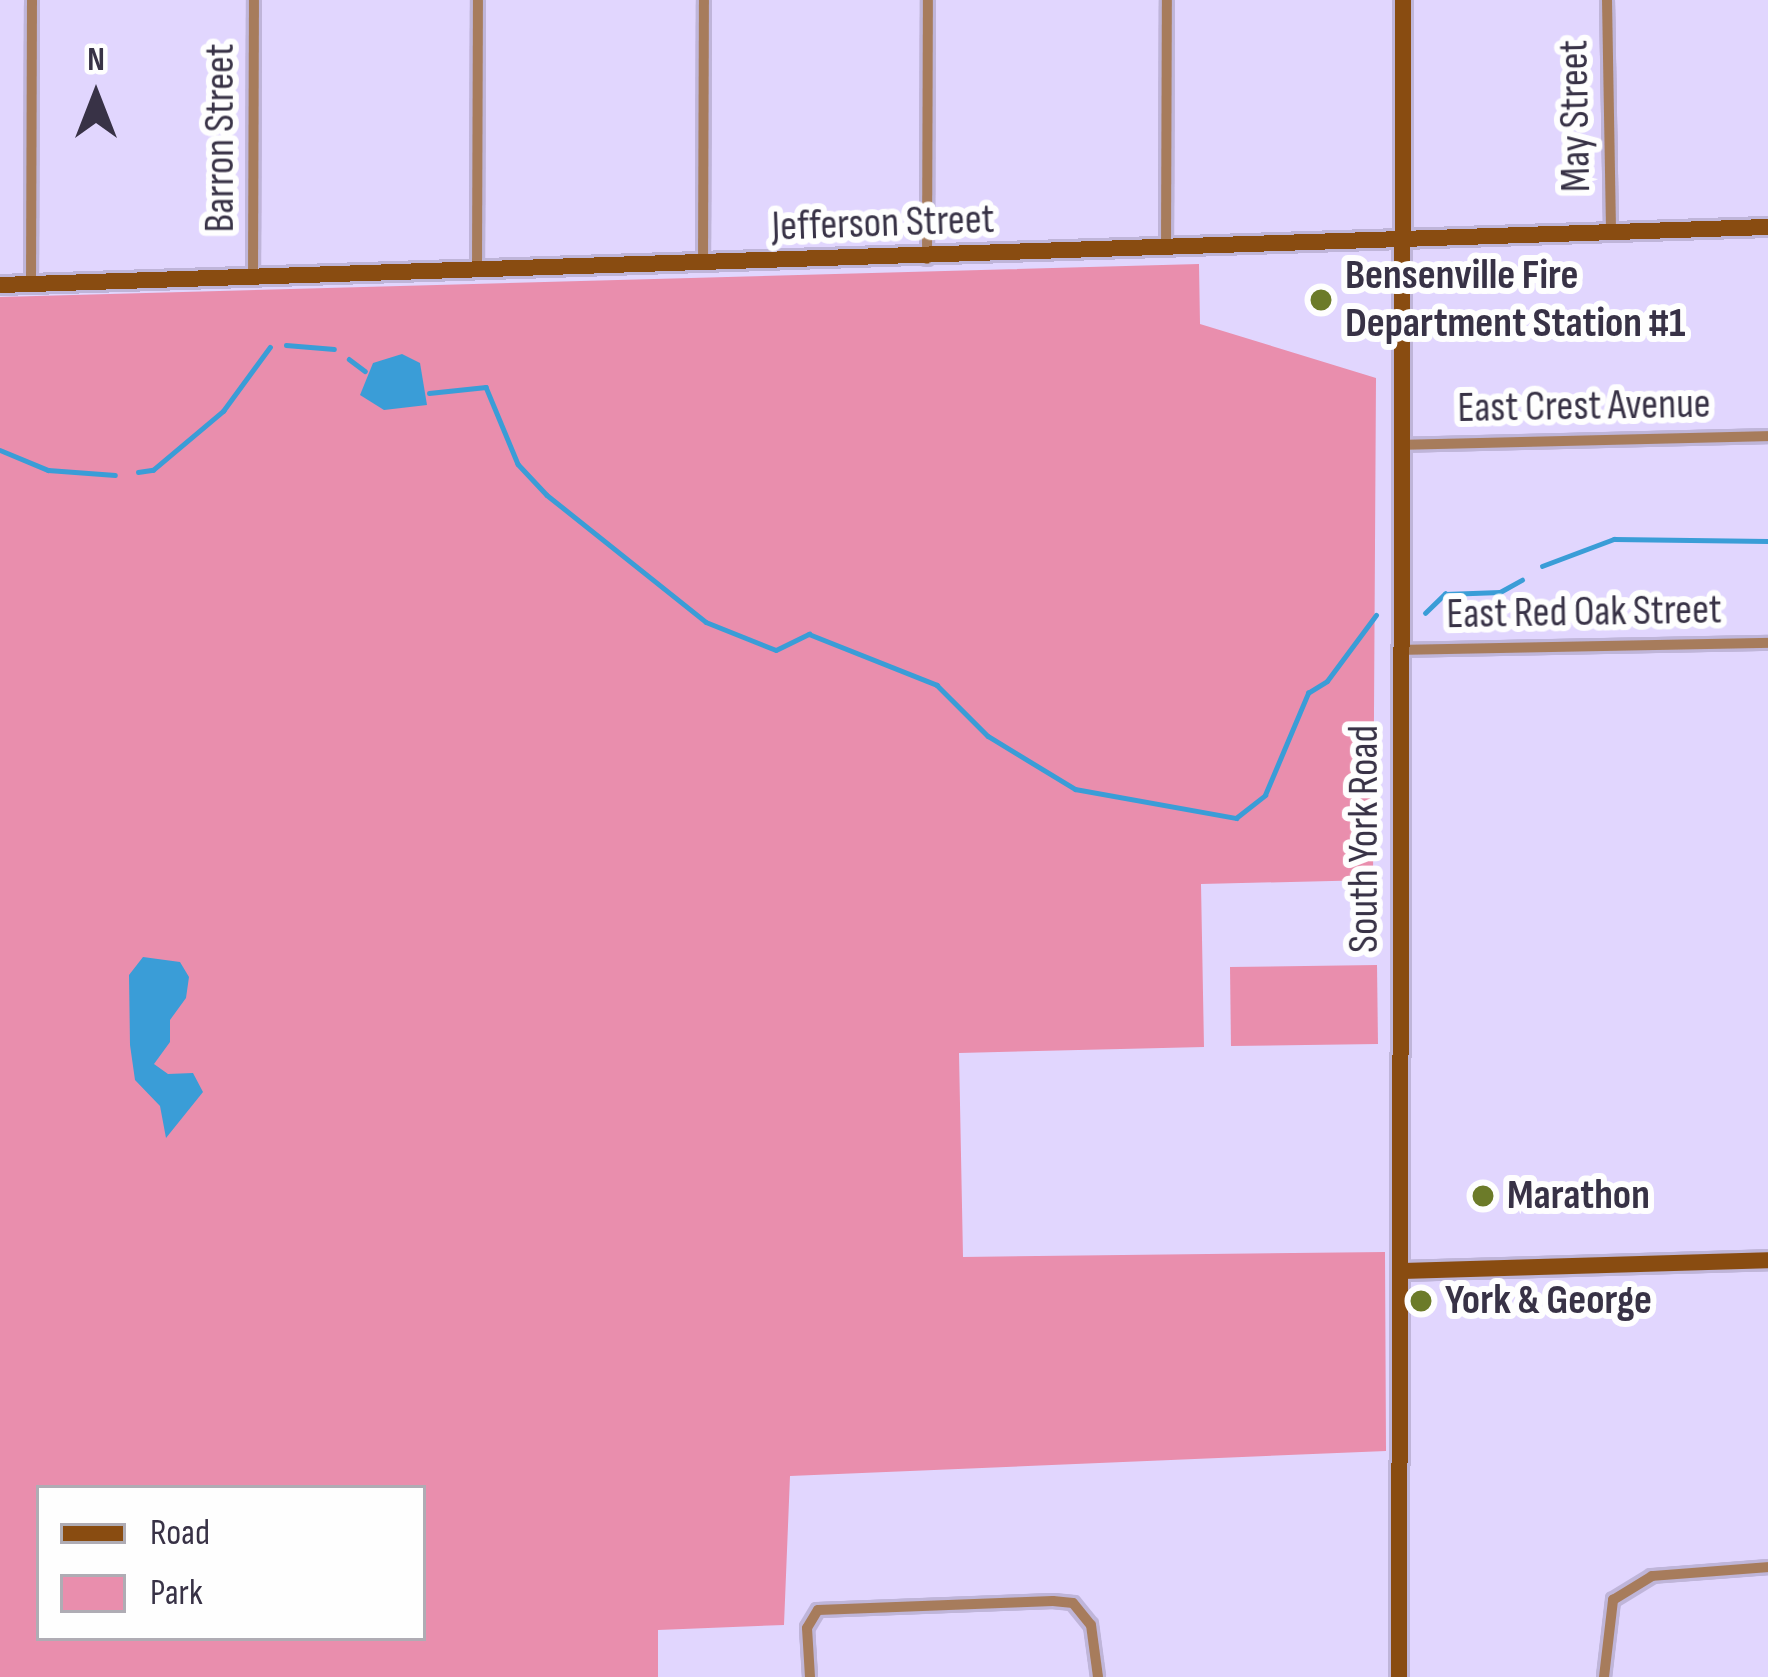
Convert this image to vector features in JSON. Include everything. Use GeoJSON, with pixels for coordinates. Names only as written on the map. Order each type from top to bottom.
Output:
{"type":"FeatureCollection","features":[{"type":"Feature","properties":{"kind":"street"},"geometry":{"type":"LineString","coordinates":[[31,284],[32,0]]}},
{"type":"Feature","properties":{"kind":"street","name":"Barron Street"},"geometry":{"type":"LineString","coordinates":[[254,0],[254,277]]}},
{"type":"Feature","properties":{"kind":"street"},"geometry":{"type":"LineString","coordinates":[[477,272],[478,0]]}},
{"type":"Feature","properties":{"kind":"street"},"geometry":{"type":"LineString","coordinates":[[703,266],[704,0]]}},
{"type":"Feature","properties":{"kind":"street"},"geometry":{"type":"LineString","coordinates":[[927,260],[928,0]]}},
{"type":"Feature","properties":{"kind":"street"},"geometry":{"type":"LineString","coordinates":[[1166,0],[1166,251]]}},
{"type":"Feature","properties":{"kind":"street","name":"South York Road"},"geometry":{"type":"LineString","coordinates":[[1399,1677],[1403,0]]}},
{"type":"Feature","properties":{"kind":"street","name":"May Street"},"geometry":{"type":"LineString","coordinates":[[1607,0],[1611,230]]}},
{"type":"Feature","properties":{"kind":"street","name":"Jefferson Street"},"geometry":{"type":"LineString","coordinates":[[0,285],[927,260],[1768,227]]}},
{"type":"Feature","properties":{"kind":"street","name":"East Crest Avenue"},"geometry":{"type":"LineString","coordinates":[[1401,445],[1768,436]]}},
{"type":"Feature","properties":{"kind":"street","name":"East Red Oak Street"},"geometry":{"type":"LineString","coordinates":[[1401,650],[1768,643]]}},
{"type":"Feature","properties":{"kind":"street"},"geometry":{"type":"LineString","coordinates":[[1402,1271],[1768,1260]]}},
{"type":"Feature","properties":{"kind":"street"},"geometry":{"type":"LineString","coordinates":[[1604,1677],[1613,1600],[1667,1573],[1768,1567]]}},
{"type":"Feature","properties":{"kind":"street"},"geometry":{"type":"LineString","coordinates":[[810,1677],[807,1628],[814,1613],[1073,1603],[1095,1639],[1098,1677]]}},
{"type":"Feature","properties":{"kind":"green space"},"geometry":{"type":"Polygon","coordinates":[[[1199,264],[1200,324],[1376,378],[1373,880],[1201,884],[1204,1047],[959,1053],[963,1257],[1385,1252],[1386,1451],[790,1476],[784,1625],[658,1630],[658,1677],[0,1677],[0,297],[1199,264]]]}},
{"type":"Feature","properties":{"kind":"green space"},"geometry":{"type":"Polygon","coordinates":[[[1377,965],[1378,1044],[1231,1046],[1230,967],[1377,965]]]}},
{"type":"Feature","properties":{"kind":"water"},"geometry":{"type":"Polygon","coordinates":[[[402,354],[420,363],[427,405],[384,410],[360,395],[373,363],[402,354]]]}},
{"type":"Feature","properties":{"kind":"water"},"geometry":{"type":"Polygon","coordinates":[[[143,957],[180,962],[189,977],[186,998],[170,1020],[170,1042],[154,1064],[168,1074],[193,1073],[203,1092],[166,1138],[160,1106],[135,1080],[130,1045],[129,975],[143,957]]]}},
{"type":"Feature","properties":{"kind":"waterway"},"geometry":{"type":"LineString","coordinates":[[286,345],[334,349]]}},
{"type":"Feature","properties":{"kind":"waterway"},"geometry":{"type":"LineString","coordinates":[[138,472],[153,470],[223,411],[270,347]]}},
{"type":"Feature","properties":{"kind":"waterway"},"geometry":{"type":"LineString","coordinates":[[349,359],[365,371]]}},
{"type":"Feature","properties":{"kind":"waterway"},"geometry":{"type":"LineString","coordinates":[[429,393],[486,387],[518,464],[547,495],[706,622],[776,650],[809,634],[937,685],[988,736],[1075,789],[1236,818],[1265,795],[1308,693],[1327,681],[1376,615]]}},
{"type":"Feature","properties":{"kind":"waterway"},"geometry":{"type":"LineString","coordinates":[[0,450],[48,470],[115,475]]}},
{"type":"Feature","properties":{"kind":"waterway"},"geometry":{"type":"LineString","coordinates":[[1542,566],[1614,539],[1768,541]]}},
{"type":"Feature","properties":{"kind":"waterway"},"geometry":{"type":"LineString","coordinates":[[1425,613],[1445,594],[1500,592],[1522,580]]}},
{"type":"Feature","properties":{"kind":"place","name":"Bensenville Fire Department Station #1"},"geometry":{"type":"Point","coordinates":[1321,300]}},
{"type":"Feature","properties":{"kind":"place","name":"Marathon"},"geometry":{"type":"Point","coordinates":[1483,1196]}},
{"type":"Feature","properties":{"kind":"place","name":"York & George"},"geometry":{"type":"Point","coordinates":[1421,1301]}}]}
